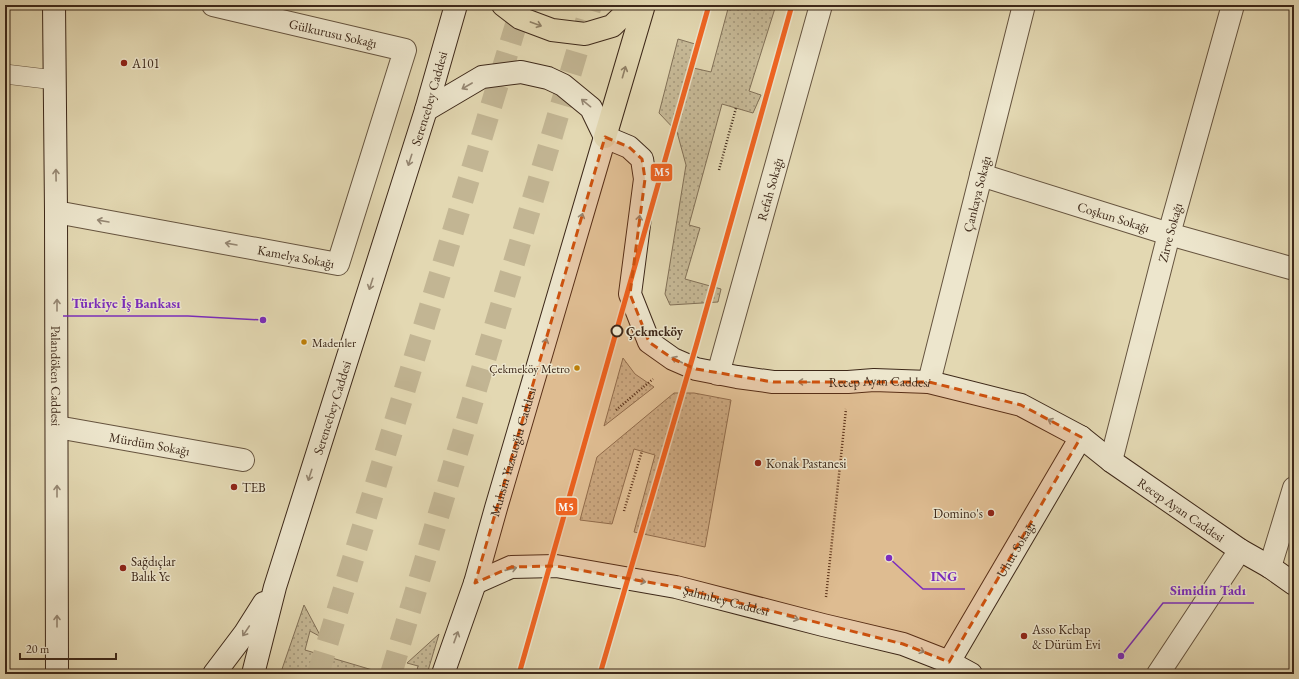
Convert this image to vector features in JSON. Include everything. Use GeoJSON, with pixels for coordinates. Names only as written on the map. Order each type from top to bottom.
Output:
{"type":"FeatureCollection","features":[{"type":"Feature","properties":{"kind":"highway"},"geometry":{"type":"LineString","coordinates":[[503,5],[520,18],[552,30],[585,34],[612,26],[634,5]]}},
{"type":"Feature","properties":{"kind":"highway"},"geometry":{"type":"LineString","coordinates":[[605,137],[644,5]]}},
{"type":"Feature","properties":{"kind":"street","name":"Palandöken Caddesi"},"geometry":{"type":"LineString","coordinates":[[54,5],[57,674]]}},
{"type":"Feature","properties":{"kind":"street","name":"Gülkurusu Sokağı"},"geometry":{"type":"LineString","coordinates":[[213,5],[405,50]]}},
{"type":"Feature","properties":{"kind":"street","name":"Serencebey Caddesi"},"geometry":{"type":"LineString","coordinates":[[253,674],[275,587],[426,110],[456,5]]}},
{"type":"Feature","properties":{"kind":"street","name":"Refah Sokağı"},"geometry":{"type":"LineString","coordinates":[[718,374],[821,5]]}},
{"type":"Feature","properties":{"kind":"street","name":"Çankaya Sokağı"},"geometry":{"type":"LineString","coordinates":[[929,382],[1024,5]]}},
{"type":"Feature","properties":{"kind":"street","name":"Zirve Sokağı"},"geometry":{"type":"LineString","coordinates":[[1111,461],[1169,234],[1233,5]]}},
{"type":"Feature","properties":{"kind":"street","name":"Kamelya Sokağı"},"geometry":{"type":"LineString","coordinates":[[56,212],[338,264],[405,50]]}},
{"type":"Feature","properties":{"kind":"street"},"geometry":{"type":"LineString","coordinates":[[426,110],[482,78],[521,72],[548,78],[563,85],[592,108],[605,137]]}},
{"type":"Feature","properties":{"kind":"street","name":"Recep Ayan Caddesi"},"geometry":{"type":"LineString","coordinates":[[605,137],[629,147],[642,159],[645,179],[630,294],[649,342],[673,358],[696,370],[773,382],[848,382],[874,380],[929,382],[1021,405],[1081,437],[1111,461],[1240,550],[1270,567],[1294,584]]}},
{"type":"Feature","properties":{"kind":"street","name":"Muhsin Yazıcıoğlu Caddesi"},"geometry":{"type":"LineString","coordinates":[[443,674],[475,583],[605,137]]}},
{"type":"Feature","properties":{"kind":"street","name":"Coşkun Sokağı"},"geometry":{"type":"LineString","coordinates":[[981,175],[1169,234],[1294,269]]}},
{"type":"Feature","properties":{"kind":"street","name":"Mürdüm Sokağı"},"geometry":{"type":"LineString","coordinates":[[57,427],[243,460]]}},
{"type":"Feature","properties":{"kind":"street","name":"Uhut Sokağı"},"geometry":{"type":"LineString","coordinates":[[949,662],[1081,437]]}},
{"type":"Feature","properties":{"kind":"street"},"geometry":{"type":"LineString","coordinates":[[1270,567],[1294,488]]}},
{"type":"Feature","properties":{"kind":"street"},"geometry":{"type":"LineString","coordinates":[[1158,674],[1240,550]]}},
{"type":"Feature","properties":{"kind":"street","name":"Şahinbey Caddesi"},"geometry":{"type":"LineString","coordinates":[[475,583],[511,567],[556,566],[676,587],[903,644],[949,662],[971,674]]}},
{"type":"Feature","properties":{"kind":"street"},"geometry":{"type":"LineString","coordinates":[[214,674],[245,633],[275,587]]}},
{"type":"Feature","properties":{"kind":"street"},"geometry":{"type":"LineString","coordinates":[[265,626],[265,666],[267,674]]}},
{"type":"Feature","properties":{"kind":"lane"},"geometry":{"type":"LineString","coordinates":[[5,74],[54,80]]}},
{"type":"Feature","properties":{"kind":"path"},"geometry":{"type":"LineString","coordinates":[[719,170],[736,108]]}},
{"type":"Feature","properties":{"kind":"path"},"geometry":{"type":"LineString","coordinates":[[616,410],[657,376]]}},
{"type":"Feature","properties":{"kind":"path"},"geometry":{"type":"LineString","coordinates":[[823,625],[848,382]]}},
{"type":"Feature","properties":{"kind":"path"},"geometry":{"type":"LineString","coordinates":[[624,511],[642,451]]}},
{"type":"Feature","properties":{"kind":"highlighted area"},"geometry":{"type":"Polygon","coordinates":[[[605,137],[629,147],[642,159],[645,179],[630,294],[649,342],[673,359],[696,369],[773,382],[929,382],[1021,405],[1081,437],[949,662],[903,644],[676,587],[556,566],[511,567],[475,583],[605,137]]]}},
{"type":"Feature","properties":{"kind":"shaded area"},"geometry":{"type":"Polygon","coordinates":[[[729,5],[776,5],[749,91],[761,95],[753,113],[722,104],[689,225],[700,228],[685,279],[721,289],[718,302],[670,305],[665,294],[686,165],[677,132],[659,113],[678,39],[695,44],[689,67],[711,72],[729,5]]]}},
{"type":"Feature","properties":{"kind":"shaded area"},"geometry":{"type":"Polygon","coordinates":[[[623,358],[635,374],[654,387],[604,426],[623,358]]]}},
{"type":"Feature","properties":{"kind":"shaded area"},"geometry":{"type":"Polygon","coordinates":[[[674,393],[694,393],[731,400],[705,547],[634,532],[655,455],[634,449],[612,524],[580,520],[597,457],[674,393]]]}},
{"type":"Feature","properties":{"kind":"shaded area"},"geometry":{"type":"Polygon","coordinates":[[[304,605],[321,637],[310,631],[305,650],[386,674],[282,674],[281,672],[304,605]]]}},
{"type":"Feature","properties":{"kind":"shaded area"},"geometry":{"type":"Polygon","coordinates":[[[439,634],[427,674],[416,674],[418,666],[407,663],[439,634]]]}},
{"type":"Feature","properties":{"kind":"tunnel"},"geometry":{"type":"LineString","coordinates":[[318,674],[522,5]]}},
{"type":"Feature","properties":{"kind":"tunnel"},"geometry":{"type":"LineString","coordinates":[[391,674],[591,5]]}},
{"type":"Feature","properties":{"kind":"transit line","name":"M5"},"geometry":{"type":"LineString","coordinates":[[519,674],[709,5]]}},
{"type":"Feature","properties":{"kind":"transit line","name":"M5"},"geometry":{"type":"LineString","coordinates":[[600,674],[696,346],[792,5]]}},
{"type":"Feature","properties":{"kind":"place","name":"A101"},"geometry":{"type":"Point","coordinates":[124,63]}},
{"type":"Feature","properties":{"kind":"place","name":"Türkiye İş Bankası"},"geometry":{"type":"Point","coordinates":[263,320]}},
{"type":"Feature","properties":{"kind":"place","name":"Çekmeköy"},"geometry":{"type":"Point","coordinates":[617,331]}},
{"type":"Feature","properties":{"kind":"place","name":"Madenler"},"geometry":{"type":"Point","coordinates":[304,342]}},
{"type":"Feature","properties":{"kind":"place","name":"Çekmeköy Metro"},"geometry":{"type":"Point","coordinates":[577,368]}},
{"type":"Feature","properties":{"kind":"place","name":"Konak Pastanesi"},"geometry":{"type":"Point","coordinates":[758,463]}},
{"type":"Feature","properties":{"kind":"place","name":"TEB"},"geometry":{"type":"Point","coordinates":[234,487]}},
{"type":"Feature","properties":{"kind":"place","name":"Domino's"},"geometry":{"type":"Point","coordinates":[991,513]}},
{"type":"Feature","properties":{"kind":"place","name":"ING"},"geometry":{"type":"Point","coordinates":[889,558]}},
{"type":"Feature","properties":{"kind":"place","name":"Sağdıçlar Balık Ye"},"geometry":{"type":"Point","coordinates":[123,568]}},
{"type":"Feature","properties":{"kind":"place","name":"Asso Kebap & Dürüm Evi"},"geometry":{"type":"Point","coordinates":[1024,636]}},
{"type":"Feature","properties":{"kind":"place","name":"Simidin Tadı"},"geometry":{"type":"Point","coordinates":[1121,656]}}]}
